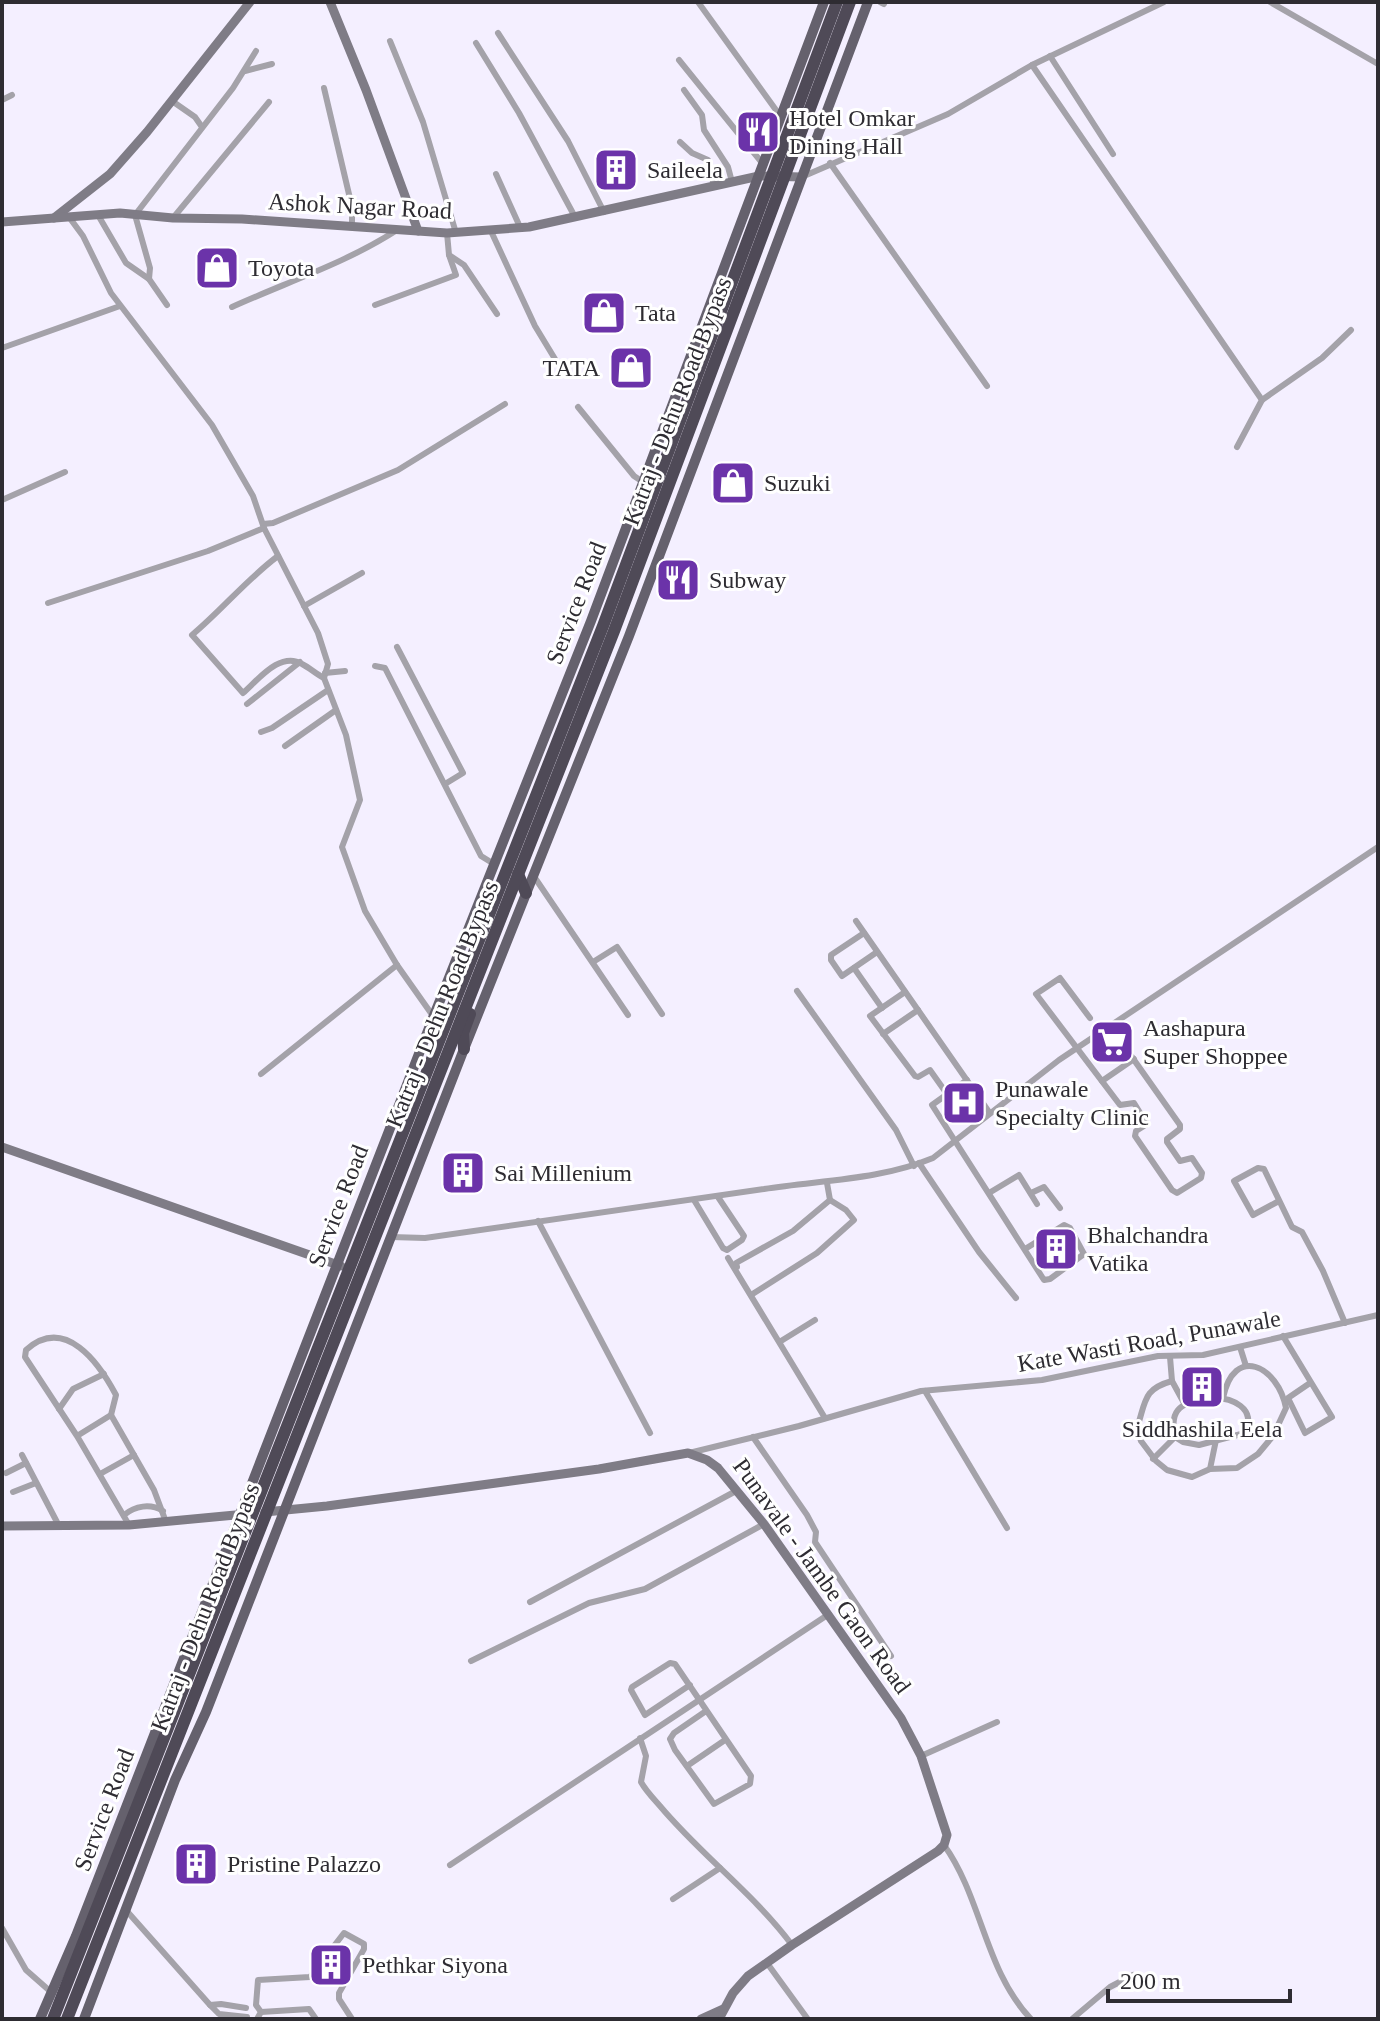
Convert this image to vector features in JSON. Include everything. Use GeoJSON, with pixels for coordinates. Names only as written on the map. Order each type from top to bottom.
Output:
{"type":"FeatureCollection","features":[{"type":"Feature","properties":{"kind":"highway","name":"Katraj - Dehu Road Bypass"},"geometry":{"type":"LineString","coordinates":[[67,2019],[342,1266],[566,718],[769,166],[837,2]]}},
{"type":"Feature","properties":{"kind":"highway","name":"Katraj - Dehu Road Bypass"},"geometry":{"type":"LineString","coordinates":[[53,2019],[249,1520],[269,1505],[671,481],[850,2]]}},
{"type":"Feature","properties":{"kind":"highway"},"geometry":{"type":"LineString","coordinates":[[671,481],[684,488]]}},
{"type":"Feature","properties":{"kind":"highway"},"geometry":{"type":"LineString","coordinates":[[558,705],[566,718]]}},
{"type":"Feature","properties":{"kind":"highway"},"geometry":{"type":"LineString","coordinates":[[518,874],[526,893]]}},
{"type":"Feature","properties":{"kind":"highway"},"geometry":{"type":"LineString","coordinates":[[494,932],[509,936]]}},
{"type":"Feature","properties":{"kind":"highway"},"geometry":{"type":"LineString","coordinates":[[464,1049],[463,1033],[480,987],[478,973]]}},
{"type":"Feature","properties":{"kind":"highway"},"geometry":{"type":"LineString","coordinates":[[92,1955],[106,1960]]}},
{"type":"Feature","properties":{"kind":"main road"},"geometry":{"type":"LineString","coordinates":[[769,166],[781,117],[824,2]]}},
{"type":"Feature","properties":{"kind":"main road"},"geometry":{"type":"LineString","coordinates":[[84,2019],[175,1780],[206,1712],[286,1509],[684,488],[868,2]]}},
{"type":"Feature","properties":{"kind":"main road","name":"Service Road"},"geometry":{"type":"LineString","coordinates":[[40,2019],[126,1807],[249,1520],[433,1016],[764,180]]}},
{"type":"Feature","properties":{"kind":"street"},"geometry":{"type":"LineString","coordinates":[[53,219],[110,174],[250,2]]}},
{"type":"Feature","properties":{"kind":"street"},"geometry":{"type":"LineString","coordinates":[[330,2],[418,231]]}},
{"type":"Feature","properties":{"kind":"street"},"geometry":{"type":"LineString","coordinates":[[698,2],[781,117]]}},
{"type":"Feature","properties":{"kind":"street"},"geometry":{"type":"LineString","coordinates":[[802,177],[948,114],[1032,65],[1164,2]]}},
{"type":"Feature","properties":{"kind":"street"},"geometry":{"type":"LineString","coordinates":[[1270,2],[1378,64]]}},
{"type":"Feature","properties":{"kind":"street"},"geometry":{"type":"LineString","coordinates":[[498,33],[568,141],[604,212]]}},
{"type":"Feature","properties":{"kind":"street"},"geometry":{"type":"LineString","coordinates":[[375,305],[456,275],[449,255],[451,233],[423,122],[390,41]]}},
{"type":"Feature","properties":{"kind":"street"},"geometry":{"type":"LineString","coordinates":[[476,43],[534,140],[575,217]]}},
{"type":"Feature","properties":{"kind":"street"},"geometry":{"type":"LineString","coordinates":[[149,279],[150,268],[135,215],[245,71],[256,51]]}},
{"type":"Feature","properties":{"kind":"street"},"geometry":{"type":"LineString","coordinates":[[1050,56],[1113,154]]}},
{"type":"Feature","properties":{"kind":"street"},"geometry":{"type":"LineString","coordinates":[[679,60],[769,166]]}},
{"type":"Feature","properties":{"kind":"street"},"geometry":{"type":"LineString","coordinates":[[245,71],[272,64]]}},
{"type":"Feature","properties":{"kind":"street"},"geometry":{"type":"LineString","coordinates":[[1032,65],[1262,400]]}},
{"type":"Feature","properties":{"kind":"street"},"geometry":{"type":"LineString","coordinates":[[324,88],[352,207],[352,226]]}},
{"type":"Feature","properties":{"kind":"street"},"geometry":{"type":"LineString","coordinates":[[684,90],[702,115],[704,130],[728,167],[732,182]]}},
{"type":"Feature","properties":{"kind":"street"},"geometry":{"type":"LineString","coordinates":[[2,100],[12,95]]}},
{"type":"Feature","properties":{"kind":"street"},"geometry":{"type":"LineString","coordinates":[[172,101],[195,117],[202,127]]}},
{"type":"Feature","properties":{"kind":"street"},"geometry":{"type":"LineString","coordinates":[[173,218],[269,102]]}},
{"type":"Feature","properties":{"kind":"street"},"geometry":{"type":"LineString","coordinates":[[680,142],[692,153],[708,160],[714,186]]}},
{"type":"Feature","properties":{"kind":"street"},"geometry":{"type":"LineString","coordinates":[[830,163],[987,386]]}},
{"type":"Feature","properties":{"kind":"street"},"geometry":{"type":"LineString","coordinates":[[496,174],[520,227]]}},
{"type":"Feature","properties":{"kind":"street","name":"Ashok Nagar Road"},"geometry":{"type":"LineString","coordinates":[[2,222],[120,213],[451,233],[520,227],[604,212],[732,182],[802,177]]}},
{"type":"Feature","properties":{"kind":"street"},"geometry":{"type":"LineString","coordinates":[[98,215],[126,263],[149,279],[167,305]]}},
{"type":"Feature","properties":{"kind":"street"},"geometry":{"type":"LineString","coordinates":[[69,217],[83,236],[96,266],[120,306],[212,425],[253,496],[264,526],[321,643],[328,664],[324,676],[346,735],[360,800],[342,847],[365,911],[397,965],[433,1016]]}},
{"type":"Feature","properties":{"kind":"street"},"geometry":{"type":"LineString","coordinates":[[490,229],[535,326],[555,359]]}},
{"type":"Feature","properties":{"kind":"street"},"geometry":{"type":"LineString","coordinates":[[232,307],[381,241],[397,230]]}},
{"type":"Feature","properties":{"kind":"street"},"geometry":{"type":"LineString","coordinates":[[449,255],[464,265],[497,314]]}},
{"type":"Feature","properties":{"kind":"street"},"geometry":{"type":"LineString","coordinates":[[2,348],[120,306]]}},
{"type":"Feature","properties":{"kind":"street"},"geometry":{"type":"LineString","coordinates":[[1237,447],[1262,400],[1322,358],[1351,330]]}},
{"type":"Feature","properties":{"kind":"street"},"geometry":{"type":"LineString","coordinates":[[48,603],[196,555],[398,470],[505,404]]}},
{"type":"Feature","properties":{"kind":"street"},"geometry":{"type":"LineString","coordinates":[[578,407],[634,476],[643,482]]}},
{"type":"Feature","properties":{"kind":"street"},"geometry":{"type":"LineString","coordinates":[[2,500],[65,472]]}},
{"type":"Feature","properties":{"kind":"street"},"geometry":{"type":"LineString","coordinates":[[278,556],[192,635],[243,693],[284,661],[300,662],[324,676],[345,671]]}},
{"type":"Feature","properties":{"kind":"street"},"geometry":{"type":"LineString","coordinates":[[304,606],[362,573]]}},
{"type":"Feature","properties":{"kind":"street"},"geometry":{"type":"LineString","coordinates":[[397,647],[463,773],[445,784]]}},
{"type":"Feature","properties":{"kind":"street"},"geometry":{"type":"LineString","coordinates":[[247,704],[300,662]]}},
{"type":"Feature","properties":{"kind":"street"},"geometry":{"type":"LineString","coordinates":[[375,666],[385,668],[481,856],[494,864]]}},
{"type":"Feature","properties":{"kind":"street"},"geometry":{"type":"LineString","coordinates":[[261,732],[272,728],[328,690]]}},
{"type":"Feature","properties":{"kind":"street"},"geometry":{"type":"LineString","coordinates":[[285,746],[336,710]]}},
{"type":"Feature","properties":{"kind":"street"},"geometry":{"type":"LineString","coordinates":[[391,1237],[425,1238],[767,1188],[827,1183],[933,1158],[989,1112],[1077,1048],[1378,847]]}},
{"type":"Feature","properties":{"kind":"street"},"geometry":{"type":"LineString","coordinates":[[533,875],[628,1015]]}},
{"type":"Feature","properties":{"kind":"street"},"geometry":{"type":"LineString","coordinates":[[856,921],[989,1112]]}},
{"type":"Feature","properties":{"kind":"street"},"geometry":{"type":"LineString","coordinates":[[864,933],[830,957],[842,976],[877,952]]}},
{"type":"Feature","properties":{"kind":"street"},"geometry":{"type":"LineString","coordinates":[[593,962],[617,947],[662,1014]]}},
{"type":"Feature","properties":{"kind":"street"},"geometry":{"type":"LineString","coordinates":[[261,1074],[397,965]]}},
{"type":"Feature","properties":{"kind":"street"},"geometry":{"type":"LineString","coordinates":[[854,968],[882,1008]]}},
{"type":"Feature","properties":{"kind":"street"},"geometry":{"type":"LineString","coordinates":[[1090,1018],[1060,978],[1036,994],[1121,1106],[1134,1103],[1146,1123],[1136,1131],[1135,1136],[1177,1193],[1201,1178],[1202,1173],[1192,1158],[1182,1162],[1167,1142],[1180,1129],[1180,1125],[1110,1026]]}},
{"type":"Feature","properties":{"kind":"street"},"geometry":{"type":"LineString","coordinates":[[797,991],[896,1130],[916,1164],[1016,1298]]}},
{"type":"Feature","properties":{"kind":"street"},"geometry":{"type":"LineString","coordinates":[[905,992],[870,1016],[915,1076],[932,1071],[947,1094]]}},
{"type":"Feature","properties":{"kind":"street"},"geometry":{"type":"LineString","coordinates":[[883,1034],[918,1010]]}},
{"type":"Feature","properties":{"kind":"street"},"geometry":{"type":"LineString","coordinates":[[1102,1081],[1134,1059]]}},
{"type":"Feature","properties":{"kind":"street"},"geometry":{"type":"LineString","coordinates":[[967,1080],[932,1105],[1044,1280],[1050,1279],[1084,1254],[1070,1228],[1064,1225],[1025,1249]]}},
{"type":"Feature","properties":{"kind":"street"},"geometry":{"type":"LineString","coordinates":[[2,1147],[342,1266]]}},
{"type":"Feature","properties":{"kind":"street"},"geometry":{"type":"LineString","coordinates":[[1279,1201],[1253,1215],[1234,1181],[1262,1167],[1279,1201],[1292,1227],[1302,1232],[1323,1271],[1345,1323]]}},
{"type":"Feature","properties":{"kind":"street"},"geometry":{"type":"LineString","coordinates":[[989,1193],[1019,1175],[1037,1204]]}},
{"type":"Feature","properties":{"kind":"street"},"geometry":{"type":"LineString","coordinates":[[753,1294],[817,1253],[854,1220],[846,1210],[830,1200],[827,1183]]}},
{"type":"Feature","properties":{"kind":"street"},"geometry":{"type":"LineString","coordinates":[[1031,1193],[1041,1187],[1047,1188],[1060,1208]]}},
{"type":"Feature","properties":{"kind":"street"},"geometry":{"type":"LineString","coordinates":[[694,1200],[727,1250],[744,1236],[718,1197]]}},
{"type":"Feature","properties":{"kind":"street"},"geometry":{"type":"LineString","coordinates":[[825,1418],[736,1263],[793,1231],[830,1200]]}},
{"type":"Feature","properties":{"kind":"street"},"geometry":{"type":"LineString","coordinates":[[538,1221],[650,1433]]}},
{"type":"Feature","properties":{"kind":"street"},"geometry":{"type":"LineString","coordinates":[[728,1258],[753,1294]]}},
{"type":"Feature","properties":{"kind":"street","name":"Kate Wasti Road, Punawale"},"geometry":{"type":"LineString","coordinates":[[688,1453],[925,1391],[1042,1380],[1158,1356],[1203,1355],[1378,1315]]}},
{"type":"Feature","properties":{"kind":"street"},"geometry":{"type":"LineString","coordinates":[[781,1341],[815,1320]]}},
{"type":"Feature","properties":{"kind":"street"},"geometry":{"type":"LineString","coordinates":[[1283,1336],[1332,1417],[1307,1433],[1303,1431],[1288,1398],[1310,1383]]}},
{"type":"Feature","properties":{"kind":"street"},"geometry":{"type":"LineString","coordinates":[[129,1525],[77,1436],[25,1357],[30,1346],[48,1339],[79,1345],[93,1358],[116,1395],[111,1415],[154,1490],[166,1522]]}},
{"type":"Feature","properties":{"kind":"street"},"geometry":{"type":"LineString","coordinates":[[1240,1347],[1246,1366]]}},
{"type":"Feature","properties":{"kind":"street"},"geometry":{"type":"LineString","coordinates":[[1170,1357],[1172,1381],[1184,1403]]}},
{"type":"Feature","properties":{"kind":"street"},"geometry":{"type":"LineString","coordinates":[[1172,1381],[1155,1386],[1149,1394],[1137,1428],[1141,1441],[1153,1459],[1167,1470],[1192,1477],[1210,1469],[1237,1468],[1258,1454],[1273,1436],[1286,1408],[1279,1384],[1262,1368],[1246,1366],[1227,1380],[1223,1398]]}},
{"type":"Feature","properties":{"kind":"street"},"geometry":{"type":"LineString","coordinates":[[59,1409],[73,1389],[104,1374]]}},
{"type":"Feature","properties":{"kind":"street"},"geometry":{"type":"LineString","coordinates":[[925,1391],[1007,1528]]}},
{"type":"Feature","properties":{"kind":"street"},"geometry":{"type":"LineString","coordinates":[[1153,1459],[1175,1437],[1174,1417],[1184,1403],[1223,1398],[1238,1404],[1247,1415],[1248,1427],[1241,1436],[1199,1445],[1175,1437]]}},
{"type":"Feature","properties":{"kind":"street"},"geometry":{"type":"LineString","coordinates":[[77,1436],[111,1415]]}},
{"type":"Feature","properties":{"kind":"street"},"geometry":{"type":"LineString","coordinates":[[753,1437],[800,1503],[816,1532],[815,1542],[891,1656]]}},
{"type":"Feature","properties":{"kind":"street"},"geometry":{"type":"LineString","coordinates":[[1210,1469],[1216,1440]]}},
{"type":"Feature","properties":{"kind":"street"},"geometry":{"type":"LineString","coordinates":[[2,1526],[249,1520],[286,1509],[599,1469],[688,1453]]}},
{"type":"Feature","properties":{"kind":"street","name":"Punavale - Jambe Gaon Road"},"geometry":{"type":"LineString","coordinates":[[688,1453],[712,1462],[764,1524],[901,1718],[921,1756],[945,1825],[947,1835],[944,1845]]}},
{"type":"Feature","properties":{"kind":"street"},"geometry":{"type":"LineString","coordinates":[[22,1455],[59,1526]]}},
{"type":"Feature","properties":{"kind":"street"},"geometry":{"type":"LineString","coordinates":[[100,1474],[134,1455]]}},
{"type":"Feature","properties":{"kind":"street"},"geometry":{"type":"LineString","coordinates":[[6,1473],[26,1463]]}},
{"type":"Feature","properties":{"kind":"street"},"geometry":{"type":"LineString","coordinates":[[13,1492],[36,1483]]}},
{"type":"Feature","properties":{"kind":"street"},"geometry":{"type":"LineString","coordinates":[[530,1602],[736,1491]]}},
{"type":"Feature","properties":{"kind":"street"},"geometry":{"type":"LineString","coordinates":[[124,1515],[134,1508],[150,1506],[163,1511]]}},
{"type":"Feature","properties":{"kind":"street"},"geometry":{"type":"LineString","coordinates":[[471,1661],[589,1603],[645,1589],[764,1524]]}},
{"type":"Feature","properties":{"kind":"street"},"geometry":{"type":"LineString","coordinates":[[450,1865],[829,1614]]}},
{"type":"Feature","properties":{"kind":"street"},"geometry":{"type":"LineString","coordinates":[[690,1685],[645,1715],[631,1690],[673,1663],[690,1685],[751,1776],[750,1784],[714,1804],[671,1745],[671,1736],[706,1711]]}},
{"type":"Feature","properties":{"kind":"street"},"geometry":{"type":"LineString","coordinates":[[921,1756],[997,1722]]}},
{"type":"Feature","properties":{"kind":"street"},"geometry":{"type":"LineString","coordinates":[[640,1738],[646,1756],[641,1782],[646,1792],[792,1945]]}},
{"type":"Feature","properties":{"kind":"street"},"geometry":{"type":"LineString","coordinates":[[687,1766],[725,1740]]}},
{"type":"Feature","properties":{"kind":"street"},"geometry":{"type":"LineString","coordinates":[[701,2019],[721,2014],[741,1984],[767,1963],[944,1845],[962,1873],[984,1934],[1011,1993],[1031,2019]]}},
{"type":"Feature","properties":{"kind":"street"},"geometry":{"type":"LineString","coordinates":[[673,1899],[720,1868]]}},
{"type":"Feature","properties":{"kind":"street"},"geometry":{"type":"LineString","coordinates":[[125,1908],[219,2014],[248,2018],[246,2008]]}},
{"type":"Feature","properties":{"kind":"street"},"geometry":{"type":"LineString","coordinates":[[2,1928],[26,1970],[51,1992]]}},
{"type":"Feature","properties":{"kind":"street"},"geometry":{"type":"LineString","coordinates":[[258,2015],[258,1980],[310,1977],[344,1933],[364,1944],[339,1993],[339,1999],[352,2019]]}},
{"type":"Feature","properties":{"kind":"street"},"geometry":{"type":"LineString","coordinates":[[767,1963],[807,2018]]}},
{"type":"Feature","properties":{"kind":"street"},"geometry":{"type":"LineString","coordinates":[[1072,2019],[1110,1987],[1133,1975]]}},
{"type":"Feature","properties":{"kind":"street"},"geometry":{"type":"LineString","coordinates":[[210,2005],[246,2008],[258,2015],[309,2009],[316,2019]]}},
{"type":"Feature","properties":{"kind":"place","name":"Hotel Omkar Dining Hall"},"geometry":{"type":"Point","coordinates":[758,132]}},
{"type":"Feature","properties":{"kind":"place","name":"Saileela"},"geometry":{"type":"Point","coordinates":[616,170]}},
{"type":"Feature","properties":{"kind":"place","name":"Toyota"},"geometry":{"type":"Point","coordinates":[217,268]}},
{"type":"Feature","properties":{"kind":"place","name":"Tata"},"geometry":{"type":"Point","coordinates":[604,313]}},
{"type":"Feature","properties":{"kind":"place","name":"TATA"},"geometry":{"type":"Point","coordinates":[631,368]}},
{"type":"Feature","properties":{"kind":"place","name":"Suzuki"},"geometry":{"type":"Point","coordinates":[733,483]}},
{"type":"Feature","properties":{"kind":"place","name":"Subway"},"geometry":{"type":"Point","coordinates":[678,580]}},
{"type":"Feature","properties":{"kind":"place","name":"Aashapura Super Shoppee"},"geometry":{"type":"Point","coordinates":[1112,1042]}},
{"type":"Feature","properties":{"kind":"place","name":"Punawale Specialty Clinic"},"geometry":{"type":"Point","coordinates":[964,1103]}},
{"type":"Feature","properties":{"kind":"place","name":"Sai Millenium"},"geometry":{"type":"Point","coordinates":[463,1173]}},
{"type":"Feature","properties":{"kind":"place","name":"Bhalchandra Vatika"},"geometry":{"type":"Point","coordinates":[1056,1249]}},
{"type":"Feature","properties":{"kind":"place","name":"Siddhashila Eela"},"geometry":{"type":"Point","coordinates":[1202,1387]}},
{"type":"Feature","properties":{"kind":"place","name":"Pristine Palazzo"},"geometry":{"type":"Point","coordinates":[196,1864]}},
{"type":"Feature","properties":{"kind":"place","name":"Pethkar Siyona"},"geometry":{"type":"Point","coordinates":[331,1965]}}]}
